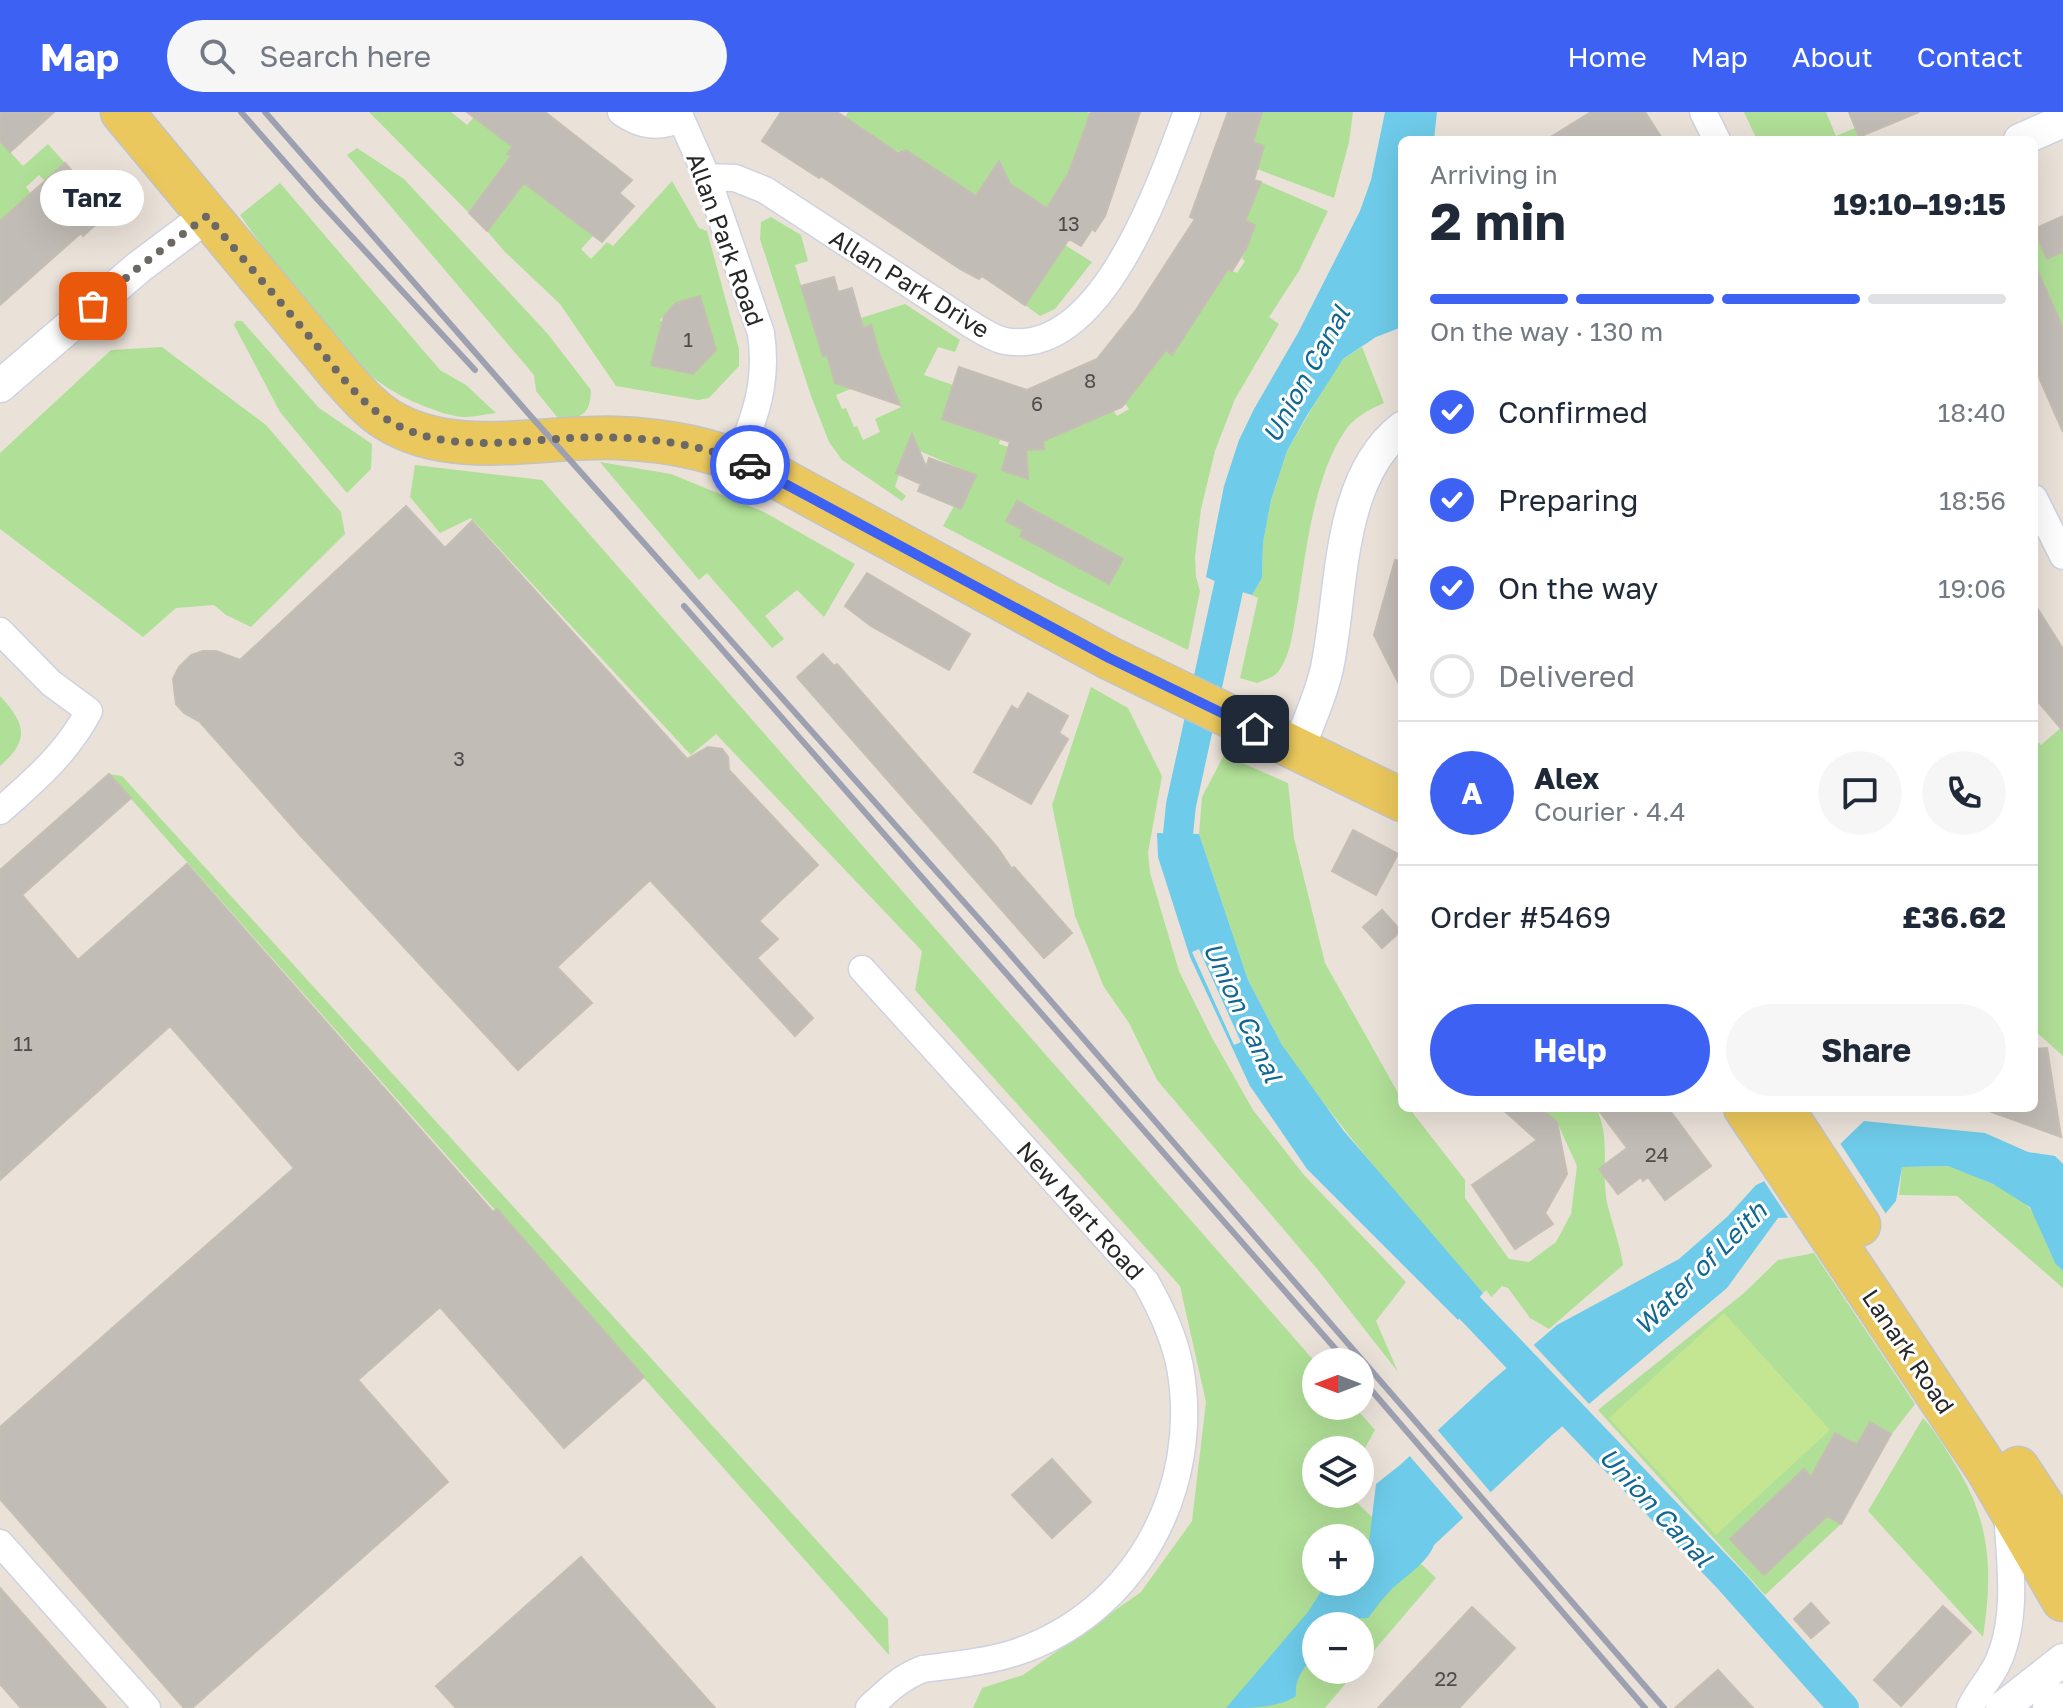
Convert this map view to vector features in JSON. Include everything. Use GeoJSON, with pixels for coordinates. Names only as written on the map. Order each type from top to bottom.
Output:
{"type":"FeatureCollection","features":[{"type":"Feature","properties":{"kind":"main road"},"geometry":{"type":"LineString","coordinates":[[122,112],[362,397],[379,413],[403,428],[445,440],[485,443],[574,438],[640,439],[688,445],[738,460],[782,480],[1109,658],[1398,798]]}},
{"type":"Feature","properties":{"kind":"main road","name":"Lanark Road"},"geometry":{"type":"LineString","coordinates":[[1749,1112],[1793,1154],[2063,1537]]}},
{"type":"Feature","properties":{"kind":"main road","name":"Lanark Road"},"geometry":{"type":"LineString","coordinates":[[1783,1112],[1793,1154]]}},
{"type":"Feature","properties":{"kind":"main road","name":"Lanark Road"},"geometry":{"type":"LineString","coordinates":[[1852,1241],[1915,1358],[2063,1600]]}},
{"type":"Feature","properties":{"kind":"street"},"geometry":{"type":"LineString","coordinates":[[621,112],[651,125],[672,122],[680,115]]}},
{"type":"Feature","properties":{"kind":"street","name":"Allan Park Drive"},"geometry":{"type":"LineString","coordinates":[[707,177],[735,178],[765,190],[972,325],[1001,340],[1040,340],[1067,328],[1133,243],[1154,200],[1187,112]]}},
{"type":"Feature","properties":{"kind":"street"},"geometry":{"type":"LineString","coordinates":[[1703,112],[1715,136]]}},
{"type":"Feature","properties":{"kind":"street","name":"Allan Park Road"},"geometry":{"type":"LineString","coordinates":[[680,115],[707,177],[746,286],[763,346],[761,395],[738,460]]}},
{"type":"Feature","properties":{"kind":"street"},"geometry":{"type":"LineString","coordinates":[[2029,136],[2063,121]]}},
{"type":"Feature","properties":{"kind":"street"},"geometry":{"type":"LineString","coordinates":[[0,386],[139,267],[207,216]]}},
{"type":"Feature","properties":{"kind":"street"},"geometry":{"type":"LineString","coordinates":[[1298,749],[1327,668],[1356,494],[1371,461],[1398,432]]}},
{"type":"Feature","properties":{"kind":"street"},"geometry":{"type":"LineString","coordinates":[[2038,506],[2063,556]]}},
{"type":"Feature","properties":{"kind":"street"},"geometry":{"type":"LineString","coordinates":[[0,631],[51,683],[89,711],[77,734],[51,767],[0,811]]}},
{"type":"Feature","properties":{"kind":"street","name":"New Mart Road"},"geometry":{"type":"LineString","coordinates":[[862,969],[1146,1282],[1172,1336],[1184,1400],[1184,1425],[1171,1500],[1157,1533],[1140,1560],[1100,1603],[1072,1624],[1015,1653],[910,1674],[899,1680],[869,1708]]}},
{"type":"Feature","properties":{"kind":"street"},"geometry":{"type":"LineString","coordinates":[[1970,1708],[1978,1690],[1996,1667],[2005,1637],[2010,1577],[2006,1503]]}},
{"type":"Feature","properties":{"kind":"street"},"geometry":{"type":"LineString","coordinates":[[0,1543],[147,1708]]}},
{"type":"Feature","properties":{"kind":"street"},"geometry":{"type":"LineString","coordinates":[[2002,1708],[2063,1660]]}},
{"type":"Feature","properties":{"kind":"street"},"geometry":{"type":"LineString","coordinates":[[2049,1708],[2063,1699]]}},
{"type":"Feature","properties":{"kind":"green space"},"geometry":{"type":"Polygon","coordinates":[[[369,112],[451,112],[467,125],[474,117],[513,146],[508,154],[510,156],[469,213],[369,112]]]}},
{"type":"Feature","properties":{"kind":"green space"},"geometry":{"type":"Polygon","coordinates":[[[848,112],[1087,112],[1104,118],[1047,208],[1032,198],[1024,210],[1035,226],[1092,262],[1055,309],[1040,316],[1025,305],[1051,266],[999,162],[952,234],[950,178],[891,148],[850,144],[860,128],[845,117],[848,112]]]}},
{"type":"Feature","properties":{"kind":"green space"},"geometry":{"type":"Polygon","coordinates":[[[1262,112],[1353,112],[1349,142],[1334,198],[1257,169],[1264,146],[1253,142],[1262,112]]]}},
{"type":"Feature","properties":{"kind":"green space"},"geometry":{"type":"Polygon","coordinates":[[[1744,112],[1826,112],[1836,136],[1755,136],[1744,112]]]}},
{"type":"Feature","properties":{"kind":"green space"},"geometry":{"type":"Polygon","coordinates":[[[1855,128],[1858,136],[1836,136],[1855,128]]]}},
{"type":"Feature","properties":{"kind":"green space"},"geometry":{"type":"Polygon","coordinates":[[[563,131],[542,197],[559,209],[600,155],[618,167],[578,211],[606,222],[581,249],[591,259],[607,242],[613,246],[672,181],[699,228],[707,231],[739,349],[739,366],[709,398],[698,400],[616,386],[560,304],[487,231],[563,131]],[[676,303],[660,320],[668,329],[652,365],[693,374],[716,350],[676,303]]]}},
{"type":"Feature","properties":{"kind":"green space"},"geometry":{"type":"Polygon","coordinates":[[[0,141],[23,166],[48,144],[65,163],[45,181],[39,175],[26,187],[31,194],[0,221],[0,141]]]}},
{"type":"Feature","properties":{"kind":"green space"},"geometry":{"type":"Polygon","coordinates":[[[357,148],[404,179],[547,333],[591,390],[589,405],[584,413],[561,422],[536,391],[534,375],[347,155],[357,148]]]}},
{"type":"Feature","properties":{"kind":"green space"},"geometry":{"type":"Polygon","coordinates":[[[1261,182],[1328,211],[1299,271],[1269,317],[1279,324],[1235,399],[1215,451],[1201,509],[1195,557],[1200,591],[1188,650],[943,526],[954,506],[961,509],[975,475],[908,446],[895,487],[906,496],[902,501],[842,460],[829,442],[811,396],[760,239],[761,222],[771,217],[801,235],[808,261],[795,265],[812,322],[858,309],[861,318],[905,304],[960,340],[955,352],[938,347],[924,375],[953,385],[1000,439],[999,444],[1009,447],[1028,478],[1026,450],[1044,448],[1041,425],[1074,417],[1078,426],[1102,416],[1105,397],[1117,416],[1129,409],[1112,387],[1162,347],[1172,354],[1181,342],[1171,334],[1228,269],[1237,273],[1245,261],[1242,259],[1255,225],[1235,217],[1261,182]],[[887,374],[836,395],[863,440],[880,432],[875,419],[901,407],[887,374]],[[1006,520],[1023,530],[1021,536],[1109,584],[1123,560],[1006,520]]]}},
{"type":"Feature","properties":{"kind":"green space"},"geometry":{"type":"Polygon","coordinates":[[[280,183],[440,370],[466,385],[496,413],[461,417],[424,406],[394,392],[342,350],[299,298],[240,215],[280,183]]]}},
{"type":"Feature","properties":{"kind":"green space"},"geometry":{"type":"Polygon","coordinates":[[[2038,239],[2047,258],[2063,252],[2063,351],[2038,302],[2038,239]]]}},
{"type":"Feature","properties":{"kind":"green space"},"geometry":{"type":"Polygon","coordinates":[[[236,321],[242,321],[319,408],[372,444],[371,469],[347,493],[280,412],[234,325],[236,321]]]}},
{"type":"Feature","properties":{"kind":"green space"},"geometry":{"type":"Polygon","coordinates":[[[162,347],[266,425],[341,512],[345,534],[251,627],[226,615],[214,605],[176,608],[143,637],[0,529],[0,453],[111,350],[162,347]]]}},
{"type":"Feature","properties":{"kind":"green space"},"geometry":{"type":"Polygon","coordinates":[[[1362,347],[1384,403],[1362,414],[1348,426],[1325,471],[1312,516],[1286,658],[1274,676],[1257,683],[1240,678],[1258,598],[1252,595],[1262,578],[1263,543],[1271,500],[1287,451],[1332,374],[1343,359],[1362,347]]]}},
{"type":"Feature","properties":{"kind":"green space"},"geometry":{"type":"Polygon","coordinates":[[[600,462],[671,474],[764,512],[855,564],[824,617],[797,590],[765,616],[784,639],[772,648],[707,573],[699,580],[600,462]]]}},
{"type":"Feature","properties":{"kind":"green space"},"geometry":{"type":"Polygon","coordinates":[[[415,465],[542,480],[1303,1348],[1302,1420],[1366,1420],[1375,1430],[1372,1436],[1302,1436],[1302,1508],[1363,1508],[1436,1578],[1374,1651],[1374,1612],[1302,1612],[1302,1684],[1345,1684],[1325,1708],[973,1708],[982,1688],[1023,1675],[1141,1592],[1192,1521],[1206,1402],[1180,1286],[915,990],[922,951],[716,734],[691,755],[471,518],[440,533],[410,497],[415,465]]]}},
{"type":"Feature","properties":{"kind":"green space"},"geometry":{"type":"Polygon","coordinates":[[[1091,687],[1128,708],[1162,776],[1148,852],[1150,873],[1179,971],[1211,1036],[1253,1110],[1304,1175],[1406,1282],[1376,1321],[1398,1372],[1318,1270],[1157,1080],[1129,1023],[1104,987],[1075,916],[1052,805],[1091,687]]]}},
{"type":"Feature","properties":{"kind":"green space"},"geometry":{"type":"Polygon","coordinates":[[[0,696],[15,715],[21,732],[16,748],[0,766],[0,696]]]}},
{"type":"Feature","properties":{"kind":"green space"},"geometry":{"type":"Polygon","coordinates":[[[2063,726],[2063,1056],[2038,1034],[2038,742],[2041,745],[2063,726]]]}},
{"type":"Feature","properties":{"kind":"green space"},"geometry":{"type":"Polygon","coordinates":[[[1224,755],[1288,783],[1294,838],[1325,963],[1398,1093],[1398,1112],[1412,1112],[1465,1180],[1465,1198],[1509,1259],[1529,1262],[1556,1242],[1571,1214],[1577,1166],[1557,1122],[1545,1112],[1598,1112],[1603,1131],[1605,1191],[1623,1265],[1549,1329],[1530,1318],[1508,1288],[1502,1286],[1489,1300],[1387,1183],[1302,1076],[1248,980],[1199,834],[1202,797],[1224,755]]]}},
{"type":"Feature","properties":{"kind":"green space"},"geometry":{"type":"Polygon","coordinates":[[[109,774],[122,776],[888,1619],[889,1655],[109,774]]]}},
{"type":"Feature","properties":{"kind":"green space"},"geometry":{"type":"Polygon","coordinates":[[[1948,1166],[1993,1184],[2025,1203],[2063,1271],[2063,1288],[1957,1196],[1899,1195],[1902,1167],[1948,1166]]]}},
{"type":"Feature","properties":{"kind":"green space"},"geometry":{"type":"Polygon","coordinates":[[[1814,1253],[1915,1404],[1891,1435],[1841,1524],[1765,1595],[1598,1410],[1744,1293],[1778,1260],[1814,1253]]]}},
{"type":"Feature","properties":{"kind":"green space"},"geometry":{"type":"Polygon","coordinates":[[[1724,1313],[1830,1430],[1716,1535],[1609,1418],[1724,1313]]]}},
{"type":"Feature","properties":{"kind":"green space"},"geometry":{"type":"Polygon","coordinates":[[[1923,1418],[1967,1485],[1982,1527],[1988,1569],[1983,1637],[1868,1511],[1923,1418]]]}},
{"type":"Feature","properties":{"kind":"water"},"geometry":{"type":"Polygon","coordinates":[[[1385,112],[1437,112],[1434,136],[1398,136],[1398,329],[1376,337],[1343,359],[1287,451],[1271,500],[1263,543],[1262,578],[1252,595],[1229,588],[1206,577],[1224,486],[1239,440],[1360,211],[1371,180],[1385,112]]]}},
{"type":"Feature","properties":{"kind":"water"},"geometry":{"type":"Polygon","coordinates":[[[1157,833],[1199,834],[1248,980],[1282,1045],[1343,1130],[1489,1300],[1462,1324],[1307,1169],[1250,1086],[1190,957],[1158,857],[1157,833]]]}},
{"type":"Feature","properties":{"kind":"water","name":"Water of Leith"},"geometry":{"type":"Polygon","coordinates":[[[1864,1121],[1985,1133],[2028,1152],[2055,1156],[2063,1164],[2063,1271],[2055,1263],[2030,1207],[1993,1184],[1948,1166],[1902,1167],[1896,1201],[1885,1214],[1778,1218],[1727,1288],[1552,1435],[1434,1545],[1426,1558],[1389,1592],[1373,1612],[1308,1612],[1318,1596],[1374,1596],[1374,1524],[1371,1524],[1376,1484],[1489,1383],[1557,1325],[1679,1259],[1727,1217],[1756,1185],[1835,1149],[1864,1121]]]}},
{"type":"Feature","properties":{"kind":"water"},"geometry":{"type":"Polygon","coordinates":[[[1302,1619],[1302,1672],[1296,1696],[1272,1705],[1226,1708],[1302,1619]]]}},
{"type":"Feature","properties":{"kind":"pier"},"geometry":{"type":"Polygon","coordinates":[[[1199,949],[1241,1042],[1234,1045],[1192,952],[1199,949]]]}},
{"type":"Feature","properties":{"kind":"pier"},"geometry":{"type":"Polygon","coordinates":[[[1838,1140],[1888,1217],[1791,1222],[1762,1178],[1838,1140]]]}},
{"type":"Feature","properties":{"kind":"pier"},"geometry":{"type":"Polygon","coordinates":[[[1486,1290],[1493,1299],[1500,1332],[1496,1336],[1474,1334],[1455,1323],[1486,1290]]]}},
{"type":"Feature","properties":{"kind":"pier"},"geometry":{"type":"Polygon","coordinates":[[[1531,1342],[1591,1406],[1567,1427],[1508,1362],[1531,1342]]]}},
{"type":"Feature","properties":{"kind":"pier"},"geometry":{"type":"Polygon","coordinates":[[[1435,1427],[1493,1495],[1466,1521],[1407,1453],[1435,1427]]]}},
{"type":"Feature","properties":{"kind":"building"},"geometry":{"type":"Polygon","coordinates":[[[0,112],[54,112],[10,152],[0,141],[0,112]]]}},
{"type":"Feature","properties":{"kind":"building"},"geometry":{"type":"Polygon","coordinates":[[[467,112],[545,112],[632,180],[619,193],[634,206],[602,242],[524,183],[487,231],[469,213],[511,156],[507,154],[513,147],[467,112]]]}},
{"type":"Feature","properties":{"kind":"building"},"geometry":{"type":"Polygon","coordinates":[[[781,112],[837,112],[898,153],[906,150],[976,196],[999,161],[1010,184],[1047,208],[1069,172],[1091,112],[1140,112],[1105,216],[1081,246],[1069,239],[1025,305],[982,276],[979,279],[960,269],[821,176],[819,178],[762,141],[781,112]]]}},
{"type":"Feature","properties":{"kind":"building"},"geometry":{"type":"Polygon","coordinates":[[[1228,112],[1262,112],[1253,142],[1264,146],[1254,180],[1261,182],[1245,221],[1255,225],[1247,247],[1232,271],[1228,269],[1172,355],[1166,350],[1122,407],[1043,441],[1044,449],[1026,450],[1028,479],[1002,470],[1010,442],[942,419],[959,367],[1027,390],[1097,359],[1136,310],[1195,219],[1190,217],[1228,112]]]}},
{"type":"Feature","properties":{"kind":"building"},"geometry":{"type":"Polygon","coordinates":[[[1591,112],[1645,112],[1660,136],[1552,136],[1591,112]]]}},
{"type":"Feature","properties":{"kind":"building"},"geometry":{"type":"Polygon","coordinates":[[[1849,112],[1919,112],[1861,136],[1859,136],[1849,112]]]}},
{"type":"Feature","properties":{"kind":"building"},"geometry":{"type":"Polygon","coordinates":[[[65,163],[109,213],[83,236],[81,233],[0,305],[0,221],[65,163]]]}},
{"type":"Feature","properties":{"kind":"building"},"geometry":{"type":"Polygon","coordinates":[[[2063,216],[2063,252],[2047,259],[2038,238],[2038,227],[2063,216]]]}},
{"type":"Feature","properties":{"kind":"building"},"geometry":{"type":"Polygon","coordinates":[[[2038,272],[2063,328],[2063,432],[2038,375],[2038,272]]]}},
{"type":"Feature","properties":{"kind":"building"},"geometry":{"type":"Polygon","coordinates":[[[834,277],[838,292],[852,288],[863,328],[871,325],[900,405],[835,383],[801,286],[834,277]]]}},
{"type":"Feature","properties":{"kind":"building"},"geometry":{"type":"Polygon","coordinates":[[[700,296],[716,350],[693,374],[651,365],[664,316],[676,303],[700,296]]]}},
{"type":"Feature","properties":{"kind":"building"},"geometry":{"type":"Polygon","coordinates":[[[912,434],[926,467],[929,458],[976,475],[961,509],[918,491],[921,484],[896,473],[912,434]]]}},
{"type":"Feature","properties":{"kind":"building"},"geometry":{"type":"Polygon","coordinates":[[[1017,501],[1123,559],[1109,584],[1020,536],[1023,530],[1006,521],[1017,501]]]}},
{"type":"Feature","properties":{"kind":"building"},"geometry":{"type":"Polygon","coordinates":[[[406,506],[445,548],[472,521],[687,759],[708,747],[722,749],[728,757],[729,770],[818,865],[759,921],[778,939],[757,958],[813,1018],[795,1036],[650,880],[557,967],[592,1003],[518,1070],[300,835],[200,722],[176,704],[173,679],[191,655],[216,651],[240,660],[406,506]]]}},
{"type":"Feature","properties":{"kind":"building"},"geometry":{"type":"Polygon","coordinates":[[[1395,560],[1398,560],[1398,682],[1374,635],[1395,560]]]}},
{"type":"Feature","properties":{"kind":"building"},"geometry":{"type":"Polygon","coordinates":[[[867,573],[970,634],[949,670],[871,626],[845,606],[867,573]]]}},
{"type":"Feature","properties":{"kind":"building"},"geometry":{"type":"Polygon","coordinates":[[[2038,609],[2063,649],[2063,731],[2038,702],[2038,609]]]}},
{"type":"Feature","properties":{"kind":"building"},"geometry":{"type":"Polygon","coordinates":[[[823,654],[834,666],[837,664],[997,847],[1012,869],[1014,867],[1072,933],[1044,958],[797,677],[823,654]]]}},
{"type":"Feature","properties":{"kind":"building"},"geometry":{"type":"Polygon","coordinates":[[[1028,693],[1068,716],[1059,733],[1068,739],[1031,804],[974,772],[1012,706],[1018,710],[1028,693]]]}},
{"type":"Feature","properties":{"kind":"building"},"geometry":{"type":"Polygon","coordinates":[[[109,774],[131,798],[22,895],[78,960],[187,864],[493,1212],[497,1209],[644,1377],[564,1448],[440,1307],[358,1380],[448,1482],[192,1708],[184,1708],[0,1499],[0,1427],[294,1168],[170,1026],[0,1180],[0,870],[109,774]]]}},
{"type":"Feature","properties":{"kind":"building"},"geometry":{"type":"Polygon","coordinates":[[[1353,830],[1398,854],[1376,895],[1332,871],[1353,830]]]}},
{"type":"Feature","properties":{"kind":"building"},"geometry":{"type":"Polygon","coordinates":[[[1382,910],[1398,928],[1398,934],[1382,948],[1363,927],[1382,910]]]}},
{"type":"Feature","properties":{"kind":"building"},"geometry":{"type":"Polygon","coordinates":[[[2047,1048],[2061,1137],[1992,1112],[2038,1112],[2038,1049],[2047,1048]]]}},
{"type":"Feature","properties":{"kind":"building"},"geometry":{"type":"Polygon","coordinates":[[[1506,1112],[1545,1112],[1557,1122],[1567,1174],[1545,1213],[1553,1224],[1515,1249],[1472,1185],[1537,1140],[1506,1112]]]}},
{"type":"Feature","properties":{"kind":"building"},"geometry":{"type":"Polygon","coordinates":[[[1600,1112],[1671,1112],[1711,1166],[1665,1200],[1648,1177],[1643,1181],[1641,1177],[1618,1194],[1599,1169],[1627,1148],[1600,1112]]]}},
{"type":"Feature","properties":{"kind":"building"},"geometry":{"type":"Polygon","coordinates":[[[1870,1422],[1891,1434],[1841,1524],[1827,1516],[1764,1575],[1730,1539],[1804,1469],[1811,1477],[1835,1433],[1857,1445],[1870,1422]]]}},
{"type":"Feature","properties":{"kind":"building"},"geometry":{"type":"Polygon","coordinates":[[[1052,1459],[1091,1502],[1052,1538],[1012,1495],[1052,1459]]]}},
{"type":"Feature","properties":{"kind":"building"},"geometry":{"type":"Polygon","coordinates":[[[581,1557],[715,1708],[456,1708],[436,1686],[581,1557]]]}},
{"type":"Feature","properties":{"kind":"building"},"geometry":{"type":"Polygon","coordinates":[[[0,1588],[106,1708],[21,1708],[0,1684],[0,1588]]]}},
{"type":"Feature","properties":{"kind":"building"},"geometry":{"type":"Polygon","coordinates":[[[1811,1603],[1829,1623],[1811,1638],[1794,1619],[1811,1603]]]}},
{"type":"Feature","properties":{"kind":"building"},"geometry":{"type":"Polygon","coordinates":[[[1943,1606],[1971,1632],[1901,1706],[1874,1680],[1943,1606]]]}},
{"type":"Feature","properties":{"kind":"building"},"geometry":{"type":"Polygon","coordinates":[[[1472,1607],[1515,1648],[1459,1708],[1378,1708],[1472,1607]]]}},
{"type":"Feature","properties":{"kind":"building"},"geometry":{"type":"Polygon","coordinates":[[[1718,1670],[1753,1708],[1675,1708],[1718,1670]]]}},
{"type":"Feature","properties":{"kind":"waterway","name":"Union Canal"},"geometry":{"type":"LineString","coordinates":[[1186,874],[1178,834],[1181,805],[1237,549]]}},
{"type":"Feature","properties":{"kind":"waterway","name":"Union Canal"},"geometry":{"type":"LineString","coordinates":[[1466,1304],[1730,1580],[1844,1708]]}},
{"type":"Feature","properties":{"kind":"railway"},"geometry":{"type":"LineString","coordinates":[[241,112],[475,370]]}},
{"type":"Feature","properties":{"kind":"railway"},"geometry":{"type":"LineString","coordinates":[[265,112],[528,413],[1004,947],[1664,1708]]}},
{"type":"Feature","properties":{"kind":"railway"},"geometry":{"type":"LineString","coordinates":[[684,606],[1335,1348]]}},
{"type":"Feature","properties":{"kind":"railway"},"geometry":{"type":"LineString","coordinates":[[1374,1393],[1645,1708]]}},
{"type":"Feature","properties":{"kind":"way so far"},"geometry":{"type":"LineString","coordinates":[[93,306],[207,216],[343,378],[371,407],[403,428],[445,440],[485,443],[574,438],[640,439],[700,448],[750,465]]}},
{"type":"Feature","properties":{"kind":"place","name":"Tanz"},"geometry":{"type":"Point","coordinates":[93,306]}},
{"type":"Feature","properties":{"kind":"route"},"geometry":{"type":"LineString","coordinates":[[750,465],[1109,658],[1255,729]]}}]}
